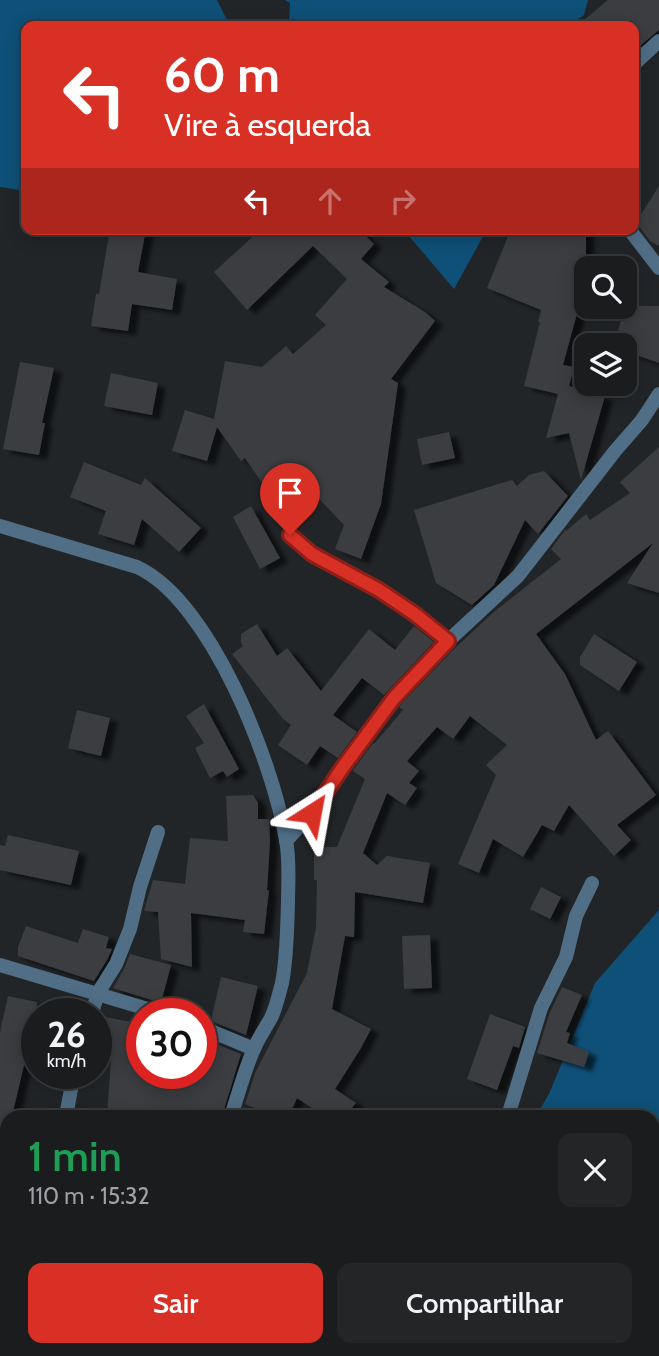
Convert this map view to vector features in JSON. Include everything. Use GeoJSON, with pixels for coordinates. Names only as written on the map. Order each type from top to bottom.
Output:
{"type":"FeatureCollection","features":[{"type":"Feature","properties":{"kind":"street"},"geometry":{"type":"LineString","coordinates":[[639,59],[659,41]]}},
{"type":"Feature","properties":{"kind":"street"},"geometry":{"type":"LineString","coordinates":[[634,235],[659,268]]}},
{"type":"Feature","properties":{"kind":"street"},"geometry":{"type":"LineString","coordinates":[[286,841],[312,813],[394,698],[448,641],[518,576],[615,450],[642,420],[659,394]]}},
{"type":"Feature","properties":{"kind":"street"},"geometry":{"type":"LineString","coordinates":[[0,526],[150,573],[170,590],[190,614],[217,655],[245,710],[274,791],[286,841],[287,947],[282,984],[272,1015],[254,1049],[233,1110]]}},
{"type":"Feature","properties":{"kind":"street"},"geometry":{"type":"LineString","coordinates":[[290,535],[312,554],[379,590],[448,641]]}},
{"type":"Feature","properties":{"kind":"street"},"geometry":{"type":"LineString","coordinates":[[96,998],[116,964],[130,929],[158,832]]}},
{"type":"Feature","properties":{"kind":"street"},"geometry":{"type":"LineString","coordinates":[[510,1110],[541,1008],[565,957],[576,916],[592,883]]}},
{"type":"Feature","properties":{"kind":"street"},"geometry":{"type":"LineString","coordinates":[[0,965],[126,1002]]}},
{"type":"Feature","properties":{"kind":"street"},"geometry":{"type":"LineString","coordinates":[[217,1034],[254,1049]]}},
{"type":"Feature","properties":{"kind":"street"},"geometry":{"type":"LineString","coordinates":[[67,1110],[71,1089]]}},
{"type":"Feature","properties":{"kind":"shaded area"},"geometry":{"type":"Polygon","coordinates":[[[0,0],[217,0],[228,21],[21,21],[21,190],[0,187],[0,0]]]}},
{"type":"Feature","properties":{"kind":"shaded area"},"geometry":{"type":"Polygon","coordinates":[[[285,0],[588,0],[584,15],[575,21],[289,21],[290,3],[285,0]]]}},
{"type":"Feature","properties":{"kind":"shaded area"},"geometry":{"type":"Polygon","coordinates":[[[408,235],[484,235],[454,289],[408,235]]]}},
{"type":"Feature","properties":{"kind":"shaded area"},"geometry":{"type":"Polygon","coordinates":[[[659,910],[659,1110],[540,1110],[549,1094],[595,983],[659,910]]]}},
{"type":"Feature","properties":{"kind":"building"},"geometry":{"type":"Polygon","coordinates":[[[608,0],[659,0],[659,30],[639,47],[639,21],[583,21],[608,0]]]}},
{"type":"Feature","properties":{"kind":"building"},"geometry":{"type":"Polygon","coordinates":[[[659,186],[659,246],[650,241],[639,226],[639,217],[659,186]]]}},
{"type":"Feature","properties":{"kind":"building"},"geometry":{"type":"Polygon","coordinates":[[[109,235],[145,235],[138,272],[177,279],[172,310],[132,304],[128,331],[91,326],[96,294],[99,294],[109,235]]]}},
{"type":"Feature","properties":{"kind":"building"},"geometry":{"type":"Polygon","coordinates":[[[254,235],[364,235],[374,244],[361,259],[389,282],[384,287],[435,321],[391,379],[398,383],[381,504],[361,559],[335,549],[344,525],[303,482],[275,502],[245,458],[241,461],[217,427],[207,461],[172,451],[185,410],[214,419],[225,361],[262,367],[286,346],[293,354],[326,325],[315,315],[347,279],[313,246],[247,310],[214,272],[254,235]]]}},
{"type":"Feature","properties":{"kind":"building"},"geometry":{"type":"Polygon","coordinates":[[[509,235],[586,235],[586,256],[574,256],[576,319],[563,365],[574,367],[569,386],[574,387],[574,396],[605,396],[581,480],[569,433],[546,438],[558,394],[524,386],[541,310],[487,288],[509,235]]]}},
{"type":"Feature","properties":{"kind":"building"},"geometry":{"type":"Polygon","coordinates":[[[637,306],[659,306],[659,363],[637,355],[637,333],[617,333],[621,319],[637,319],[637,306]]]}},
{"type":"Feature","properties":{"kind":"building"},"geometry":{"type":"Polygon","coordinates":[[[20,362],[54,368],[42,423],[45,423],[39,455],[3,449],[20,362]]]}},
{"type":"Feature","properties":{"kind":"building"},"geometry":{"type":"Polygon","coordinates":[[[111,373],[158,383],[152,415],[104,406],[111,373]]]}},
{"type":"Feature","properties":{"kind":"building"},"geometry":{"type":"Polygon","coordinates":[[[449,432],[455,458],[422,465],[417,439],[449,432]]]}},
{"type":"Feature","properties":{"kind":"building"},"geometry":{"type":"Polygon","coordinates":[[[659,447],[659,593],[627,583],[653,543],[536,634],[565,674],[596,740],[608,731],[656,795],[617,825],[631,840],[614,856],[569,805],[554,831],[542,825],[523,857],[493,839],[479,873],[458,864],[496,775],[486,765],[507,745],[470,716],[453,739],[437,727],[407,761],[419,771],[409,783],[417,788],[405,805],[387,793],[363,853],[377,865],[387,856],[430,863],[423,903],[355,892],[354,937],[345,936],[332,1009],[371,1029],[335,1089],[356,1103],[350,1110],[315,1110],[297,1098],[292,1110],[260,1110],[245,1104],[256,1071],[307,973],[316,927],[317,880],[314,880],[314,847],[337,847],[365,779],[353,771],[354,769],[403,710],[399,707],[401,704],[455,648],[495,611],[561,559],[551,549],[566,529],[586,514],[590,520],[630,493],[620,482],[659,447]]]}},
{"type":"Feature","properties":{"kind":"building"},"geometry":{"type":"Polygon","coordinates":[[[84,462],[141,485],[145,478],[201,528],[179,552],[142,519],[134,545],[98,534],[106,511],[70,497],[84,462]]]}},
{"type":"Feature","properties":{"kind":"building"},"geometry":{"type":"Polygon","coordinates":[[[544,471],[568,496],[538,534],[525,520],[494,585],[472,605],[436,583],[414,510],[512,480],[517,486],[529,475],[544,471]]]}},
{"type":"Feature","properties":{"kind":"building"},"geometry":{"type":"Polygon","coordinates":[[[251,506],[280,558],[260,569],[233,517],[251,506]]]}},
{"type":"Feature","properties":{"kind":"building"},"geometry":{"type":"Polygon","coordinates":[[[257,624],[277,656],[287,648],[321,691],[369,629],[395,650],[414,626],[434,642],[384,695],[362,678],[333,715],[357,732],[338,758],[320,746],[307,765],[278,745],[291,725],[283,719],[232,654],[243,646],[241,634],[257,624]]]}},
{"type":"Feature","properties":{"kind":"building"},"geometry":{"type":"Polygon","coordinates":[[[594,634],[637,662],[619,691],[580,665],[580,657],[594,634]]]}},
{"type":"Feature","properties":{"kind":"building"},"geometry":{"type":"Polygon","coordinates":[[[204,704],[239,769],[227,777],[223,771],[210,778],[195,748],[204,743],[186,716],[204,704]]]}},
{"type":"Feature","properties":{"kind":"building"},"geometry":{"type":"Polygon","coordinates":[[[77,710],[110,718],[101,756],[68,748],[77,710]]]}},
{"type":"Feature","properties":{"kind":"building"},"geometry":{"type":"Polygon","coordinates":[[[253,795],[258,803],[258,819],[269,819],[269,890],[264,934],[243,932],[245,920],[191,913],[192,967],[161,959],[158,912],[144,911],[153,880],[185,884],[190,838],[228,841],[226,796],[253,795]]]}},
{"type":"Feature","properties":{"kind":"building"},"geometry":{"type":"Polygon","coordinates":[[[8,835],[79,851],[71,885],[0,870],[0,845],[5,846],[8,835]]]}},
{"type":"Feature","properties":{"kind":"building"},"geometry":{"type":"Polygon","coordinates":[[[541,887],[561,897],[550,919],[530,909],[541,887]]]}},
{"type":"Feature","properties":{"kind":"building"},"geometry":{"type":"Polygon","coordinates":[[[26,926],[78,943],[83,929],[109,937],[106,948],[112,949],[94,981],[18,956],[18,947],[26,926]]]}},
{"type":"Feature","properties":{"kind":"building"},"geometry":{"type":"Polygon","coordinates":[[[430,935],[432,988],[404,989],[402,936],[430,935]]]}},
{"type":"Feature","properties":{"kind":"building"},"geometry":{"type":"Polygon","coordinates":[[[130,954],[171,965],[162,998],[145,998],[113,988],[130,954]]]}},
{"type":"Feature","properties":{"kind":"building"},"geometry":{"type":"Polygon","coordinates":[[[221,977],[258,986],[246,1035],[217,1023],[216,998],[221,977]]]}},
{"type":"Feature","properties":{"kind":"building"},"geometry":{"type":"Polygon","coordinates":[[[562,987],[582,995],[566,1032],[570,1033],[567,1043],[589,1052],[584,1067],[537,1053],[550,1012],[562,987]]]}},
{"type":"Feature","properties":{"kind":"building"},"geometry":{"type":"Polygon","coordinates":[[[8,996],[21,999],[21,1078],[13,1110],[0,1110],[0,1032],[8,996]]]}},
{"type":"Feature","properties":{"kind":"building"},"geometry":{"type":"Polygon","coordinates":[[[490,1014],[525,1027],[519,1048],[513,1046],[497,1090],[467,1079],[490,1014]]]}},
{"type":"Feature","properties":{"kind":"building"},"geometry":{"type":"Polygon","coordinates":[[[112,1018],[126,1021],[126,1089],[217,1089],[217,1044],[241,1054],[224,1110],[107,1110],[109,1089],[112,1089],[112,1018]]]}},
{"type":"Feature","properties":{"kind":"route"},"geometry":{"type":"LineString","coordinates":[[290,535],[312,554],[379,590],[448,641],[394,698],[312,813]]}}]}
